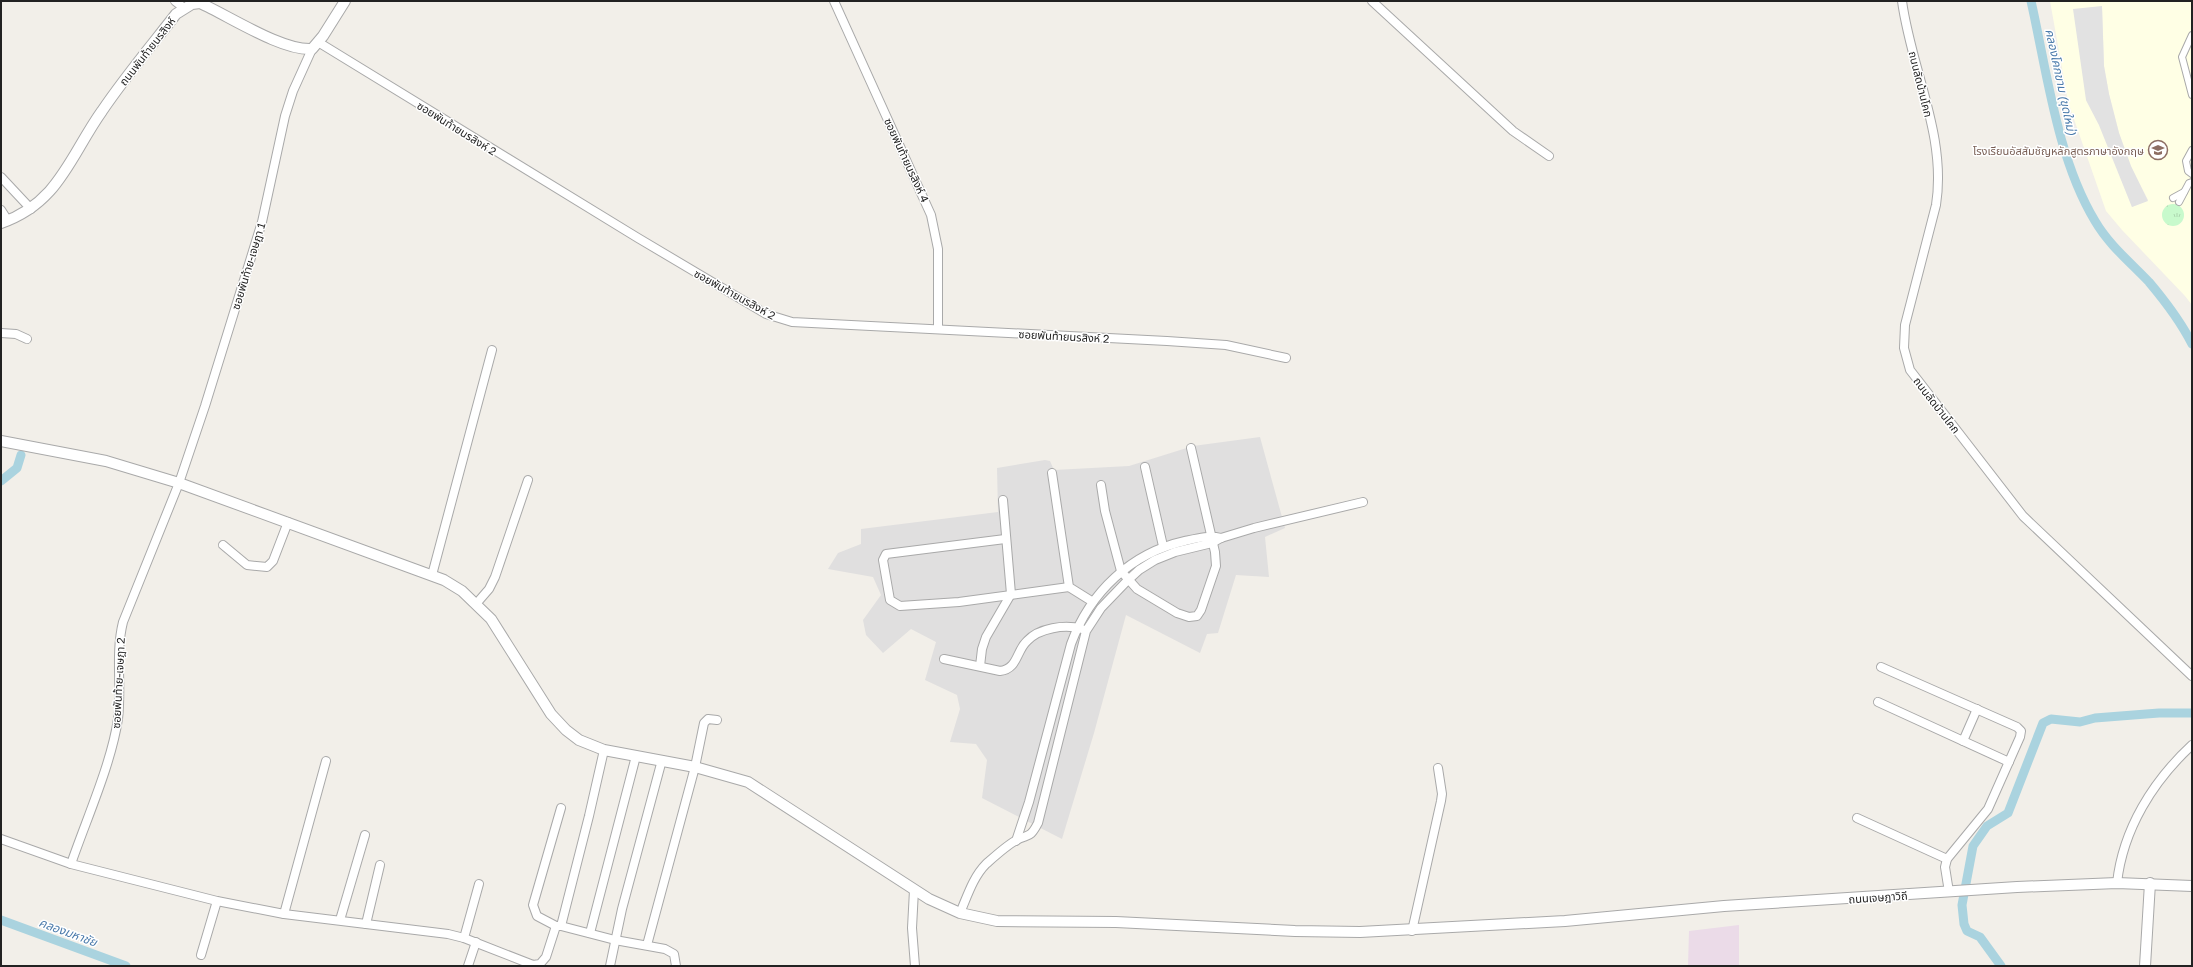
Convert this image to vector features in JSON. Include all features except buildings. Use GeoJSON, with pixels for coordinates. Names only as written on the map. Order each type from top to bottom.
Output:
{"type":"FeatureCollection","features":[{"type":"Feature","properties":{"kind":"street"},"geometry":{"type":"LineString","coordinates":[[175,1],[184,8]]}},
{"type":"Feature","properties":{"kind":"street"},"geometry":{"type":"LineString","coordinates":[[315,46],[345,1]]}},
{"type":"Feature","properties":{"kind":"street","name":"ซอยพันท้ายนรสิงห์ 4"},"geometry":{"type":"LineString","coordinates":[[834,1],[931,215],[939,254],[938,328]]}},
{"type":"Feature","properties":{"kind":"street"},"geometry":{"type":"LineString","coordinates":[[1372,1],[1513,131],[1549,156]]}},
{"type":"Feature","properties":{"kind":"street","name":"ถนนลัดบ้านโคก"},"geometry":{"type":"LineString","coordinates":[[1902,1],[1930,116],[1939,186],[1936,205],[1906,325],[1904,348],[1910,370],[2023,516],[2192,676]]}},
{"type":"Feature","properties":{"kind":"street","name":"ถนนพันท้ายนรสิงห์"},"geometry":{"type":"LineString","coordinates":[[4,222],[31,209],[42,201],[57,183],[110,99],[176,14],[184,8],[199,2],[283,44],[304,50],[315,46]]}},
{"type":"Feature","properties":{"kind":"street"},"geometry":{"type":"LineString","coordinates":[[2192,35],[2182,57],[2192,95]]}},
{"type":"Feature","properties":{"kind":"street","name":"ซอยพันท้ายนรสิงห์ 2"},"geometry":{"type":"LineString","coordinates":[[315,46],[766,314],[792,322],[938,328],[1226,346],[1286,358]]}},
{"type":"Feature","properties":{"kind":"street","name":"ซอยพันท้าย-เจษฎา 1"},"geometry":{"type":"LineString","coordinates":[[178,483],[209,396],[262,222],[289,104],[315,46]]}},
{"type":"Feature","properties":{"kind":"street"},"geometry":{"type":"LineString","coordinates":[[2176,200],[2191,182],[2190,172],[2186,161],[2192,150]]}},
{"type":"Feature","properties":{"kind":"street"},"geometry":{"type":"LineString","coordinates":[[1,177],[31,209]]}},
{"type":"Feature","properties":{"kind":"street"},"geometry":{"type":"LineString","coordinates":[[1,210],[4,222]]}},
{"type":"Feature","properties":{"kind":"street"},"geometry":{"type":"LineString","coordinates":[[1,333],[16,334],[27,339]]}},
{"type":"Feature","properties":{"kind":"street"},"geometry":{"type":"LineString","coordinates":[[432,575],[492,350]]}},
{"type":"Feature","properties":{"kind":"street","name":"ถนนเจษฎาวิถี"},"geometry":{"type":"LineString","coordinates":[[1,441],[106,461],[178,483],[432,575],[462,591],[491,620],[551,714],[566,730],[579,740],[604,750],[662,760],[736,777],[760,788],[914,890],[960,913],[997,921],[1116,922],[1296,932],[1412,931],[1565,921],[1724,906],[1949,892],[2118,883],[2150,883],[2192,886]]}},
{"type":"Feature","properties":{"kind":"street"},"geometry":{"type":"LineString","coordinates":[[1101,485],[1105,510],[1121,571],[1138,589],[1177,613],[1189,617],[1197,616],[1202,610],[1216,566],[1191,448]]}},
{"type":"Feature","properties":{"kind":"street"},"geometry":{"type":"LineString","coordinates":[[1145,467],[1163,546]]}},
{"type":"Feature","properties":{"kind":"street"},"geometry":{"type":"LineString","coordinates":[[1052,473],[1069,587]]}},
{"type":"Feature","properties":{"kind":"street"},"geometry":{"type":"LineString","coordinates":[[476,604],[489,589],[495,577],[528,480]]}},
{"type":"Feature","properties":{"kind":"street","name":"ซอยพันท้าย-เจษฎา 2"},"geometry":{"type":"LineString","coordinates":[[71,864],[109,756],[116,729],[119,707],[120,636],[123,622],[178,483]]}},
{"type":"Feature","properties":{"kind":"street"},"geometry":{"type":"LineString","coordinates":[[980,666],[982,649],[986,637],[1011,594],[1005,539],[1003,500]]}},
{"type":"Feature","properties":{"kind":"street"},"geometry":{"type":"LineString","coordinates":[[1016,841],[1077,628],[1093,602],[1121,571],[1163,546],[1221,538],[1363,502]]}},
{"type":"Feature","properties":{"kind":"street"},"geometry":{"type":"LineString","coordinates":[[223,545],[246,565],[267,567],[273,560],[288,522]]}},
{"type":"Feature","properties":{"kind":"street"},"geometry":{"type":"LineString","coordinates":[[1005,539],[886,554],[883,560],[890,600],[900,606],[959,602],[1069,587],[1093,602]]}},
{"type":"Feature","properties":{"kind":"street"},"geometry":{"type":"LineString","coordinates":[[960,913],[978,874],[986,865],[1016,841],[1028,838],[1038,823],[1086,631],[1101,608],[1129,579],[1156,560],[1211,539]]}},
{"type":"Feature","properties":{"kind":"street"},"geometry":{"type":"LineString","coordinates":[[944,659],[1006,670],[1015,662],[1026,641],[1035,634],[1067,627],[1086,631]]}},
{"type":"Feature","properties":{"kind":"street"},"geometry":{"type":"LineString","coordinates":[[1881,667],[2017,727],[2021,731],[2020,737],[1988,809],[1947,859],[1946,867],[1949,892]]}},
{"type":"Feature","properties":{"kind":"street"},"geometry":{"type":"LineString","coordinates":[[1878,702],[2009,762]]}},
{"type":"Feature","properties":{"kind":"street"},"geometry":{"type":"LineString","coordinates":[[1963,741],[1977,709]]}},
{"type":"Feature","properties":{"kind":"street"},"geometry":{"type":"LineString","coordinates":[[647,945],[695,767],[704,723],[708,719],[718,720]]}},
{"type":"Feature","properties":{"kind":"street"},"geometry":{"type":"LineString","coordinates":[[2118,883],[2123,850],[2140,811],[2157,782],[2174,762],[2192,745]]}},
{"type":"Feature","properties":{"kind":"street"},"geometry":{"type":"LineString","coordinates":[[1,839],[71,864],[218,901],[284,914],[416,930],[464,938],[532,965],[540,964],[546,957],[558,926],[589,816],[604,750]]}},
{"type":"Feature","properties":{"kind":"street"},"geometry":{"type":"LineString","coordinates":[[590,933],[636,756]]}},
{"type":"Feature","properties":{"kind":"street"},"geometry":{"type":"LineString","coordinates":[[610,966],[615,940],[662,760]]}},
{"type":"Feature","properties":{"kind":"street"},"geometry":{"type":"LineString","coordinates":[[284,914],[326,761]]}},
{"type":"Feature","properties":{"kind":"street"},"geometry":{"type":"LineString","coordinates":[[1412,931],[1441,801],[1442,794],[1438,768]]}},
{"type":"Feature","properties":{"kind":"street"},"geometry":{"type":"LineString","coordinates":[[561,808],[533,905],[537,916],[558,926],[615,940],[665,949],[674,954],[676,966]]}},
{"type":"Feature","properties":{"kind":"street"},"geometry":{"type":"LineString","coordinates":[[1857,818],[1947,859]]}},
{"type":"Feature","properties":{"kind":"street"},"geometry":{"type":"LineString","coordinates":[[340,920],[365,835]]}},
{"type":"Feature","properties":{"kind":"street"},"geometry":{"type":"LineString","coordinates":[[366,924],[380,866]]}},
{"type":"Feature","properties":{"kind":"street"},"geometry":{"type":"LineString","coordinates":[[2145,966],[2150,883]]}},
{"type":"Feature","properties":{"kind":"street"},"geometry":{"type":"LineString","coordinates":[[464,938],[479,884]]}},
{"type":"Feature","properties":{"kind":"street"},"geometry":{"type":"LineString","coordinates":[[914,890],[912,928],[915,966]]}},
{"type":"Feature","properties":{"kind":"street"},"geometry":{"type":"LineString","coordinates":[[201,955],[218,901]]}},
{"type":"Feature","properties":{"kind":"street"},"geometry":{"type":"LineString","coordinates":[[468,966],[476,942]]}},
{"type":"Feature","properties":{"kind":"shaded area","name":"โรงเรียนอัสสัมชัญหลักสูตรภาษาอังกฤษ"},"geometry":{"type":"Polygon","coordinates":[[[2050,1],[2192,1],[2192,305],[2106,211],[2068,102],[2050,1]],[[2102,6],[2086,100],[2099,125],[2132,207],[2148,200],[2131,167],[2119,133],[2109,94],[2104,66],[2102,6]],[[2172,204],[2175,225],[2182,222],[2184,215],[2179,205],[2172,204]]]}},
{"type":"Feature","properties":{"kind":"shaded area"},"geometry":{"type":"Polygon","coordinates":[[[2102,6],[2104,66],[2109,94],[2119,133],[2131,166],[2148,201],[2132,207],[2099,125],[2086,100],[2073,9],[2102,6]]]}},
{"type":"Feature","properties":{"kind":"shaded area"},"geometry":{"type":"Polygon","coordinates":[[[1260,437],[1285,528],[1265,537],[1269,577],[1236,575],[1218,633],[1207,634],[1200,653],[1126,615],[1094,733],[1062,839],[982,798],[987,760],[976,744],[950,742],[960,709],[957,695],[925,680],[936,642],[911,629],[883,653],[866,635],[863,620],[881,595],[873,577],[828,569],[838,553],[861,544],[861,529],[998,512],[997,468],[1045,460],[1050,461],[1054,470],[1129,466],[1193,446],[1260,437]]]}},
{"type":"Feature","properties":{"kind":"shaded area"},"geometry":{"type":"Polygon","coordinates":[[[1739,925],[1739,966],[1688,966],[1689,931],[1739,925]]]}},
{"type":"Feature","properties":{"kind":"green space"},"geometry":{"type":"Polygon","coordinates":[[[2173,204],[2181,207],[2184,215],[2181,223],[2173,226],[2165,223],[2162,215],[2165,207],[2173,204]]]}},
{"type":"Feature","properties":{"kind":"waterway","name":"คลองโคกขาม (ขุดใหม่)"},"geometry":{"type":"LineString","coordinates":[[2031,1],[2048,85],[2062,142],[2071,170],[2082,196],[2101,230],[2113,246],[2149,282],[2161,297],[2178,320],[2192,344]]}},
{"type":"Feature","properties":{"kind":"waterway"},"geometry":{"type":"LineString","coordinates":[[1,481],[17,468],[21,455]]}},
{"type":"Feature","properties":{"kind":"waterway","name":"คลองโคกขาม (ขุดใหม่)"},"geometry":{"type":"LineString","coordinates":[[2001,966],[1980,937],[1967,931],[1964,924],[1962,905],[1973,846],[1987,826],[2008,813],[2043,723],[2051,719],[2080,722],[2095,718],[2159,713],[2192,713]]}},
{"type":"Feature","properties":{"kind":"waterway","name":"คลองมหาชัย"},"geometry":{"type":"LineString","coordinates":[[1,920],[126,966]]}},
{"type":"Feature","properties":{"kind":"place","name":"โรงเรียนอัสสัมชัญหลักสูตรภาษาอังกฤษ"},"geometry":{"type":"Point","coordinates":[2158,150]}}]}
